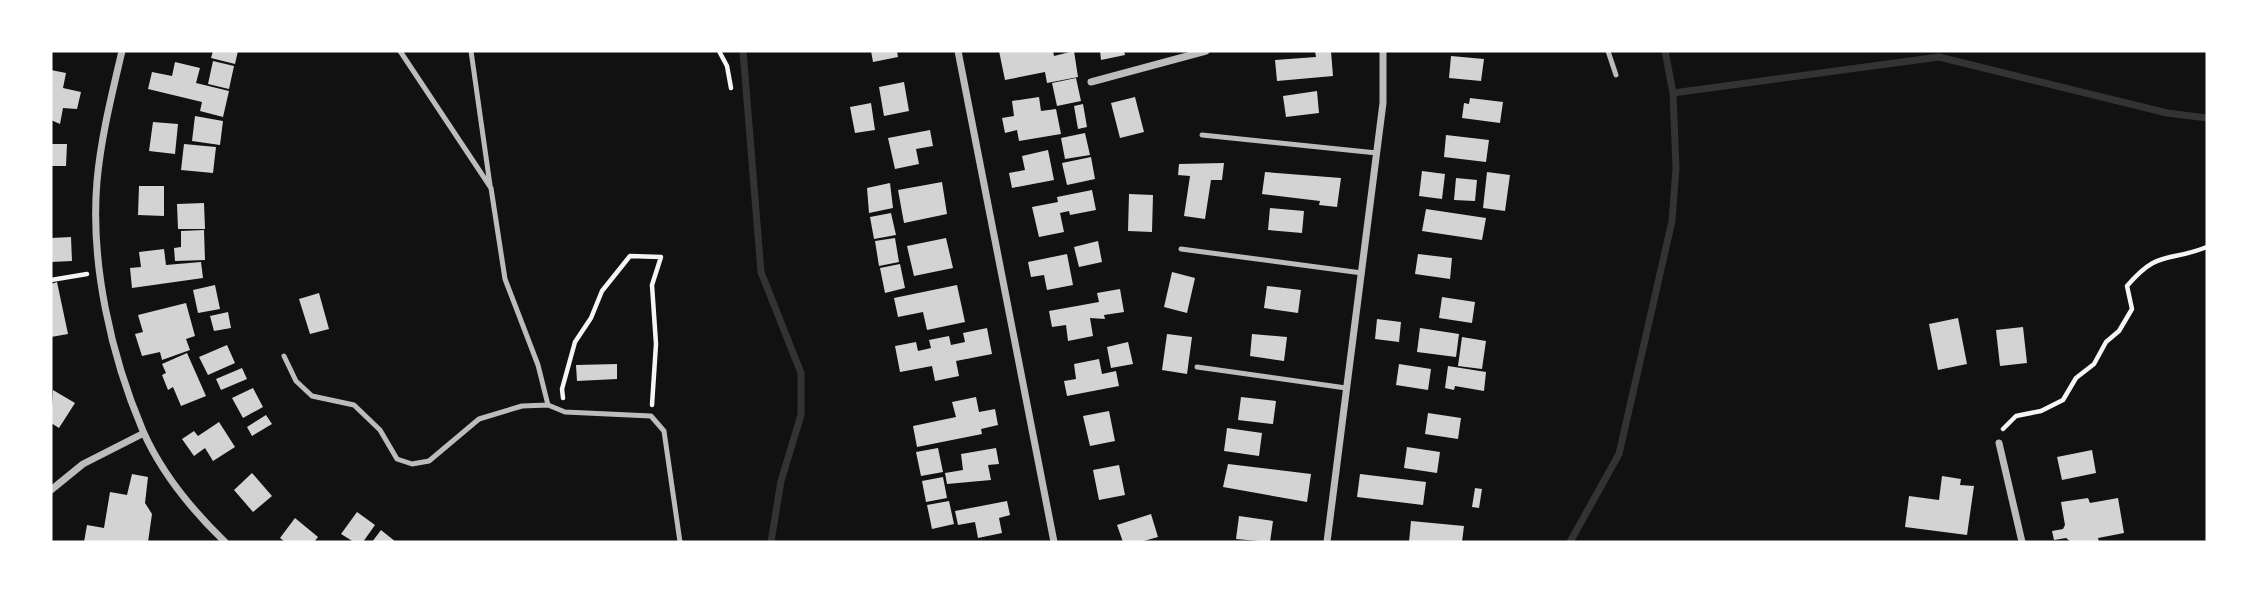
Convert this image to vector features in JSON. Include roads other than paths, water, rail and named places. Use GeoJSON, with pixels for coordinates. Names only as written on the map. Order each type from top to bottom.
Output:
{"type":"FeatureCollection","features":[{"type":"Feature","properties":{"kind":"street"},"geometry":{"type":"LineString","coordinates":[[122,51],[104,126],[97,184],[102,272],[110,326],[144,433],[203,520],[225,542]]}},
{"type":"Feature","properties":{"kind":"street"},"geometry":{"type":"LineString","coordinates":[[958,51],[1054,542]]}},
{"type":"Feature","properties":{"kind":"street"},"geometry":{"type":"LineString","coordinates":[[1091,82],[1206,51]]}},
{"type":"Feature","properties":{"kind":"street"},"geometry":{"type":"LineString","coordinates":[[1327,542],[1383,103],[1383,51]]}},
{"type":"Feature","properties":{"kind":"street"},"geometry":{"type":"LineString","coordinates":[[51,490],[83,464],[144,433]]}},
{"type":"Feature","properties":{"kind":"street"},"geometry":{"type":"LineString","coordinates":[[1999,443],[2022,542]]}},
{"type":"Feature","properties":{"kind":"lane"},"geometry":{"type":"LineString","coordinates":[[400,51],[491,188]]}},
{"type":"Feature","properties":{"kind":"lane"},"geometry":{"type":"LineString","coordinates":[[471,51],[505,279],[538,365],[548,405]]}},
{"type":"Feature","properties":{"kind":"lane"},"geometry":{"type":"LineString","coordinates":[[1608,51],[1616,75]]}},
{"type":"Feature","properties":{"kind":"lane"},"geometry":{"type":"LineString","coordinates":[[1202,135],[1377,153]]}},
{"type":"Feature","properties":{"kind":"lane"},"geometry":{"type":"LineString","coordinates":[[1181,249],[1362,273]]}},
{"type":"Feature","properties":{"kind":"lane"},"geometry":{"type":"LineString","coordinates":[[284,356],[296,381],[312,396],[355,405],[380,430],[397,459],[412,464],[429,461],[479,419],[522,406],[548,405],[565,412],[651,416],[664,431],[680,542]]}},
{"type":"Feature","properties":{"kind":"lane"},"geometry":{"type":"LineString","coordinates":[[1198,367],[1346,388]]}},
{"type":"Feature","properties":{"kind":"waterway"},"geometry":{"type":"LineString","coordinates":[[743,51],[761,272],[801,373],[801,415],[781,481],[771,542]]}},
{"type":"Feature","properties":{"kind":"waterway"},"geometry":{"type":"LineString","coordinates":[[1570,542],[1619,454],[1672,221],[1676,168],[1673,93],[1665,51]]}},
{"type":"Feature","properties":{"kind":"waterway"},"geometry":{"type":"LineString","coordinates":[[1673,93],[1939,57],[2167,113],[2207,118]]}}]}
